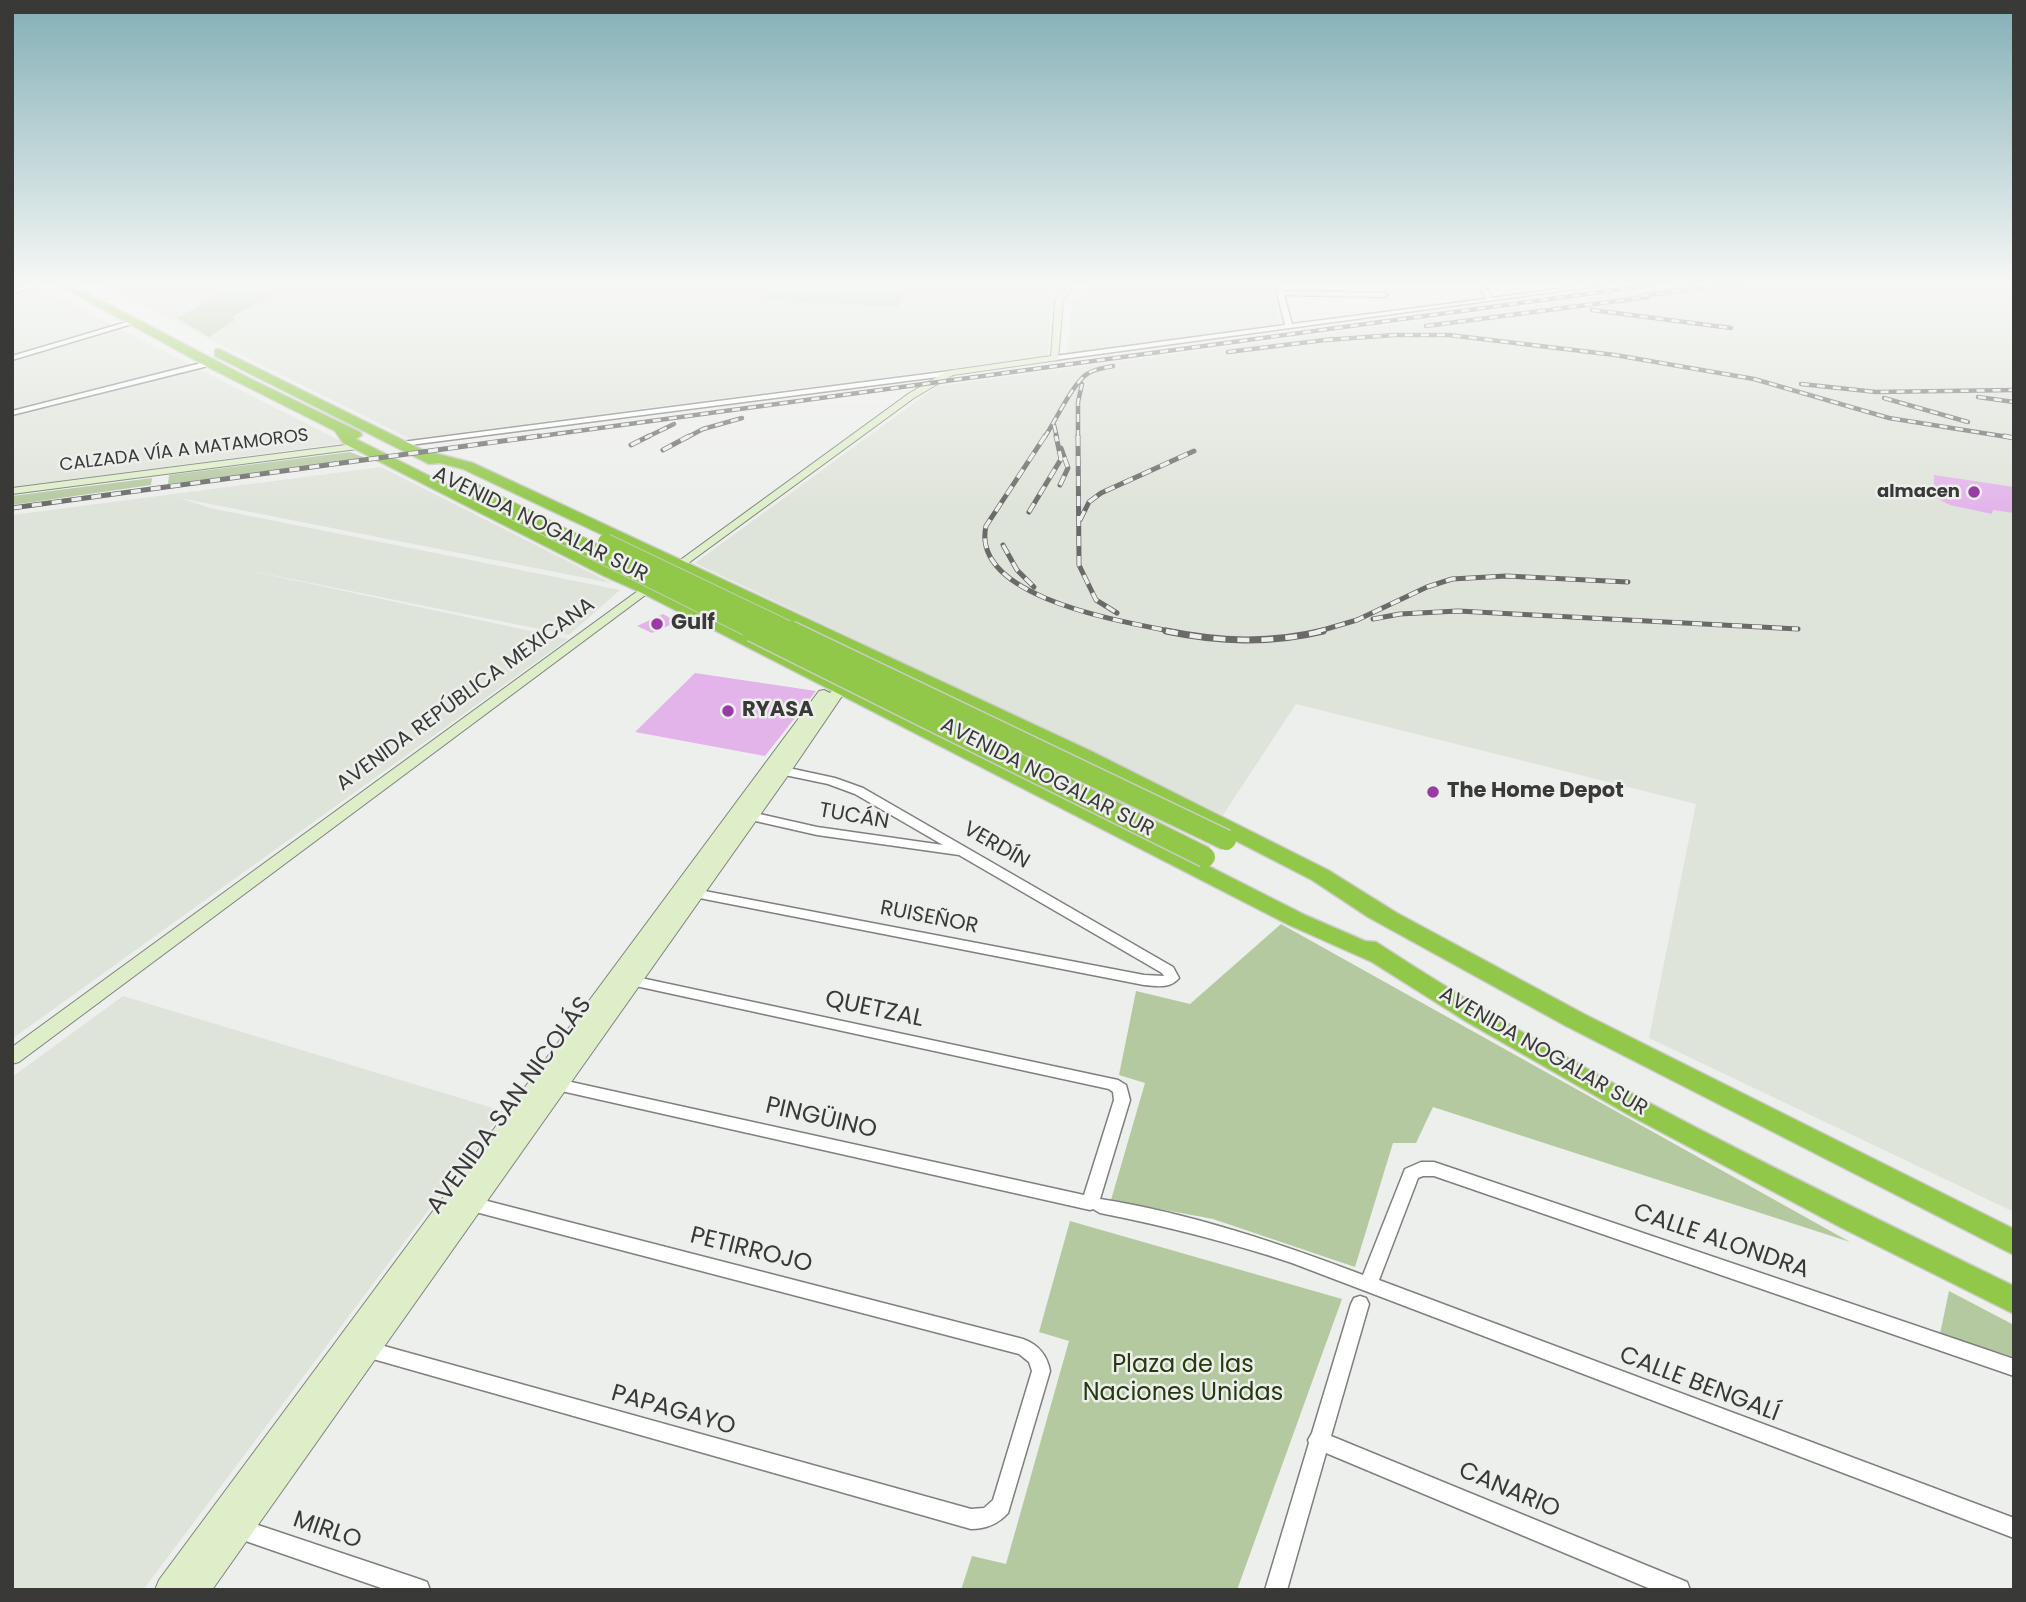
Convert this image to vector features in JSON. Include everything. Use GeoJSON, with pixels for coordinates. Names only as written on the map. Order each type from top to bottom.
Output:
{"type":"FeatureCollection","features":[{"type":"Feature","properties":{"kind":"highway","name":"AVENIDA NOGALAR SUR"},"geometry":{"type":"LineString","coordinates":[[203,360],[341,429],[472,485],[1001,730],[1388,918],[1575,1020],[2014,1243]]}},
{"type":"Feature","properties":{"kind":"highway","name":"AVENIDA NOGALAR SUR"},"geometry":{"type":"LineString","coordinates":[[231,360],[422,454],[472,485],[1205,857],[1337,927],[1498,1029],[1636,1106],[1752,1169],[2014,1301]]}},
{"type":"Feature","properties":{"kind":"highway"},"geometry":{"type":"LineString","coordinates":[[341,429],[344,437],[610,573],[648,589],[840,684],[1297,920],[1379,956]]}},
{"type":"Feature","properties":{"kind":"highway"},"geometry":{"type":"LineString","coordinates":[[422,454],[468,466],[927,680],[1241,833],[1340,886],[1388,918]]}},
{"type":"Feature","properties":{"kind":"highway"},"geometry":{"type":"LineString","coordinates":[[577,555],[611,553],[621,548],[624,540]]}},
{"type":"Feature","properties":{"kind":"highway"},"geometry":{"type":"LineString","coordinates":[[610,573],[642,573],[679,564]]}},
{"type":"Feature","properties":{"kind":"highway"},"geometry":{"type":"LineString","coordinates":[[648,589],[680,582],[720,583]]}},
{"type":"Feature","properties":{"kind":"highway"},"geometry":{"type":"LineString","coordinates":[[702,616],[732,602],[759,601]]}},
{"type":"Feature","properties":{"kind":"highway"},"geometry":{"type":"LineString","coordinates":[[840,684],[895,677],[927,680]]}},
{"type":"Feature","properties":{"kind":"highway"},"geometry":{"type":"LineString","coordinates":[[870,701],[888,688],[927,680]]}},
{"type":"Feature","properties":{"kind":"street"},"geometry":{"type":"LineString","coordinates":[[402,444],[1043,360]]}},
{"type":"Feature","properties":{"kind":"street"},"geometry":{"type":"LineString","coordinates":[[12,413],[209,363]]}},
{"type":"Feature","properties":{"kind":"street","name":"AVENIDA REPÚBLICA MEXICANA"},"geometry":{"type":"LineString","coordinates":[[12,1057],[679,564],[911,396],[950,373]]}},
{"type":"Feature","properties":{"kind":"street","name":"CALZADA VÍA A MATAMOROS"},"geometry":{"type":"LineString","coordinates":[[12,491],[361,446]]}},
{"type":"Feature","properties":{"kind":"street","name":"AVENIDA SAN NICOLÁS"},"geometry":{"type":"LineString","coordinates":[[169,1590],[218,1522],[358,1346],[863,651]]}},
{"type":"Feature","properties":{"kind":"street","name":"AVENIDA SAN NICOLÁS"},"geometry":{"type":"LineString","coordinates":[[745,814],[784,771],[840,684]]}},
{"type":"Feature","properties":{"kind":"street","name":"VERDÍN"},"geometry":{"type":"LineString","coordinates":[[784,771],[831,780],[859,791],[1168,970],[1172,974],[1170,980]]}},
{"type":"Feature","properties":{"kind":"street","name":"TUCÁN"},"geometry":{"type":"LineString","coordinates":[[745,814],[817,831],[964,852]]}},
{"type":"Feature","properties":{"kind":"street","name":"RUISEÑOR"},"geometry":{"type":"LineString","coordinates":[[688,892],[1116,975],[1157,982],[1170,980]]}},
{"type":"Feature","properties":{"kind":"street","name":"QUETZAL"},"geometry":{"type":"LineString","coordinates":[[624,980],[1103,1081],[1120,1089],[1122,1100],[1095,1205]]}},
{"type":"Feature","properties":{"kind":"street","name":"PINGÜINO"},"geometry":{"type":"LineString","coordinates":[[549,1084],[1236,1237],[1368,1285]]}},
{"type":"Feature","properties":{"kind":"street","name":"CALLE ALONDRA"},"geometry":{"type":"LineString","coordinates":[[1411,1174],[1421,1169],[1452,1174],[2014,1368]]}},
{"type":"Feature","properties":{"kind":"street"},"geometry":{"type":"LineString","coordinates":[[1368,1285],[1411,1174]]}},
{"type":"Feature","properties":{"kind":"street","name":"PETIRROJO"},"geometry":{"type":"LineString","coordinates":[[463,1202],[1006,1341],[1034,1353],[1040,1362],[1041,1371],[1001,1506],[985,1519]]}},
{"type":"Feature","properties":{"kind":"street","name":"CALLE BENGALÍ"},"geometry":{"type":"LineString","coordinates":[[1368,1285],[2014,1528]]}},
{"type":"Feature","properties":{"kind":"street"},"geometry":{"type":"LineString","coordinates":[[1276,1590],[1360,1304]]}},
{"type":"Feature","properties":{"kind":"street","name":"AVENIDA SAN NICOLÁS"},"geometry":{"type":"LineString","coordinates":[[195,1590],[239,1529],[358,1346]]}},
{"type":"Feature","properties":{"kind":"street","name":"PAPAGAYO"},"geometry":{"type":"LineString","coordinates":[[358,1346],[971,1520],[985,1519]]}},
{"type":"Feature","properties":{"kind":"street","name":"CANARIO"},"geometry":{"type":"LineString","coordinates":[[1318,1440],[1679,1590]]}},
{"type":"Feature","properties":{"kind":"street","name":"MIRLO"},"geometry":{"type":"LineString","coordinates":[[218,1522],[419,1590]]}},
{"type":"Feature","properties":{"kind":"shaded area"},"geometry":{"type":"Polygon","coordinates":[[[12,360],[181,360],[345,443],[12,487],[12,360]]]}},
{"type":"Feature","properties":{"kind":"shaded area"},"geometry":{"type":"Polygon","coordinates":[[[251,360],[1019,360],[410,439],[251,360]]]}},
{"type":"Feature","properties":{"kind":"shaded area"},"geometry":{"type":"Polygon","coordinates":[[[1131,360],[2014,360],[2014,1212],[1649,1038],[1696,804],[1296,704],[1223,815],[695,563],[937,386],[1131,360]]]}},
{"type":"Feature","properties":{"kind":"shaded area"},"geometry":{"type":"Polygon","coordinates":[[[381,467],[611,583],[180,498],[210,508],[620,590],[569,635],[237,568],[568,639],[12,1039],[12,515],[381,467]]]}},
{"type":"Feature","properties":{"kind":"shaded area"},"geometry":{"type":"Polygon","coordinates":[[[123,996],[503,1111],[143,1590],[12,1590],[12,1077],[123,996]]]}},
{"type":"Feature","properties":{"kind":"green space"},"geometry":{"type":"Polygon","coordinates":[[[350,452],[366,458],[168,484],[169,475],[350,452]]]}},
{"type":"Feature","properties":{"kind":"green space"},"geometry":{"type":"Polygon","coordinates":[[[152,478],[151,485],[12,505],[12,496],[152,478]]]}},
{"type":"Feature","properties":{"kind":"green space"},"geometry":{"type":"Polygon","coordinates":[[[1281,924],[1850,1242],[1433,1107],[1416,1143],[1393,1143],[1355,1267],[1213,1219],[1111,1200],[1145,1083],[1119,1075],[1136,991],[1190,1004],[1281,924]]]}},
{"type":"Feature","properties":{"kind":"green space","name":"Plaza de las Naciones Unidas"},"geometry":{"type":"Polygon","coordinates":[[[1070,1221],[1342,1299],[1237,1590],[961,1590],[972,1556],[1006,1564],[1069,1341],[1039,1332],[1070,1221]]]}},
{"type":"Feature","properties":{"kind":"green space"},"geometry":{"type":"Polygon","coordinates":[[[1949,1291],[2014,1325],[2014,1357],[1940,1334],[1949,1291]]]}},
{"type":"Feature","properties":{"kind":"building","name":"almacen"},"geometry":{"type":"Polygon","coordinates":[[[1934,475],[2014,487],[2014,513],[1993,510],[1992,514],[1950,505],[1934,497],[1934,475]]]}},
{"type":"Feature","properties":{"kind":"building","name":"Gulf"},"geometry":{"type":"Polygon","coordinates":[[[663,614],[677,622],[652,633],[637,626],[663,614]]]}},
{"type":"Feature","properties":{"kind":"building","name":"RYASA"},"geometry":{"type":"Polygon","coordinates":[[[695,673],[816,691],[765,756],[635,732],[695,673]]]}},
{"type":"Feature","properties":{"kind":"railway"},"geometry":{"type":"LineString","coordinates":[[526,438],[1102,360]]}},
{"type":"Feature","properties":{"kind":"railway"},"geometry":{"type":"LineString","coordinates":[[1643,360],[1754,379],[1889,418],[2014,438],[2004,436]]}},
{"type":"Feature","properties":{"kind":"railway"},"geometry":{"type":"LineString","coordinates":[[1044,438],[1082,379],[1093,371],[1113,366]]}},
{"type":"Feature","properties":{"kind":"railway"},"geometry":{"type":"LineString","coordinates":[[1078,436],[1078,402],[1082,384]]}},
{"type":"Feature","properties":{"kind":"railway"},"geometry":{"type":"LineString","coordinates":[[1801,384],[1876,392],[2014,390]]}},
{"type":"Feature","properties":{"kind":"railway"},"geometry":{"type":"LineString","coordinates":[[1978,397],[2014,402]]}},
{"type":"Feature","properties":{"kind":"railway"},"geometry":{"type":"LineString","coordinates":[[1884,398],[1968,422]]}},
{"type":"Feature","properties":{"kind":"railway"},"geometry":{"type":"LineString","coordinates":[[686,438],[703,429],[742,418]]}},
{"type":"Feature","properties":{"kind":"railway"},"geometry":{"type":"LineString","coordinates":[[645,438],[674,424]]}},
{"type":"Feature","properties":{"kind":"railway"},"geometry":{"type":"LineString","coordinates":[[1054,425],[1057,438]]}},
{"type":"Feature","properties":{"kind":"railway"},"geometry":{"type":"LineString","coordinates":[[12,508],[539,436]]}},
{"type":"Feature","properties":{"kind":"railway"},"geometry":{"type":"LineString","coordinates":[[645,438],[649,436]]}},
{"type":"Feature","properties":{"kind":"railway"},"geometry":{"type":"LineString","coordinates":[[663,450],[689,436]]}},
{"type":"Feature","properties":{"kind":"railway"},"geometry":{"type":"LineString","coordinates":[[1045,436],[986,526],[987,551],[1002,572],[1026,589],[1056,602],[1089,613],[1175,632]]}},
{"type":"Feature","properties":{"kind":"railway"},"geometry":{"type":"LineString","coordinates":[[1029,512],[1061,459],[1056,436]]}},
{"type":"Feature","properties":{"kind":"railway"},"geometry":{"type":"LineString","coordinates":[[1078,436],[1079,565],[1096,600],[1117,613]]}},
{"type":"Feature","properties":{"kind":"railway"},"geometry":{"type":"LineString","coordinates":[[631,445],[645,438]]}},
{"type":"Feature","properties":{"kind":"railway"},"geometry":{"type":"LineString","coordinates":[[1060,485],[1068,468],[1061,448]]}},
{"type":"Feature","properties":{"kind":"railway"},"geometry":{"type":"LineString","coordinates":[[1080,520],[1089,502],[1101,493],[1194,451]]}},
{"type":"Feature","properties":{"kind":"railway"},"geometry":{"type":"LineString","coordinates":[[1003,545],[1017,570],[1034,587]]}},
{"type":"Feature","properties":{"kind":"railway"},"geometry":{"type":"LineString","coordinates":[[1316,632],[1357,620],[1427,587],[1452,579],[1506,576],[1628,582]]}},
{"type":"Feature","properties":{"kind":"railway"},"geometry":{"type":"LineString","coordinates":[[1373,619],[1400,614],[1458,611],[1798,629]]}},
{"type":"Feature","properties":{"kind":"railway"},"geometry":{"type":"LineString","coordinates":[[1166,631],[1244,640],[1283,638],[1323,631]]}},
{"type":"Feature","properties":{"kind":"place","name":"almacen"},"geometry":{"type":"Point","coordinates":[1974,492]}},
{"type":"Feature","properties":{"kind":"place","name":"Gulf"},"geometry":{"type":"Point","coordinates":[657,624]}},
{"type":"Feature","properties":{"kind":"place","name":"RYASA"},"geometry":{"type":"Point","coordinates":[728,711]}},
{"type":"Feature","properties":{"kind":"place","name":"The Home Depot"},"geometry":{"type":"Point","coordinates":[1433,792]}}]}
